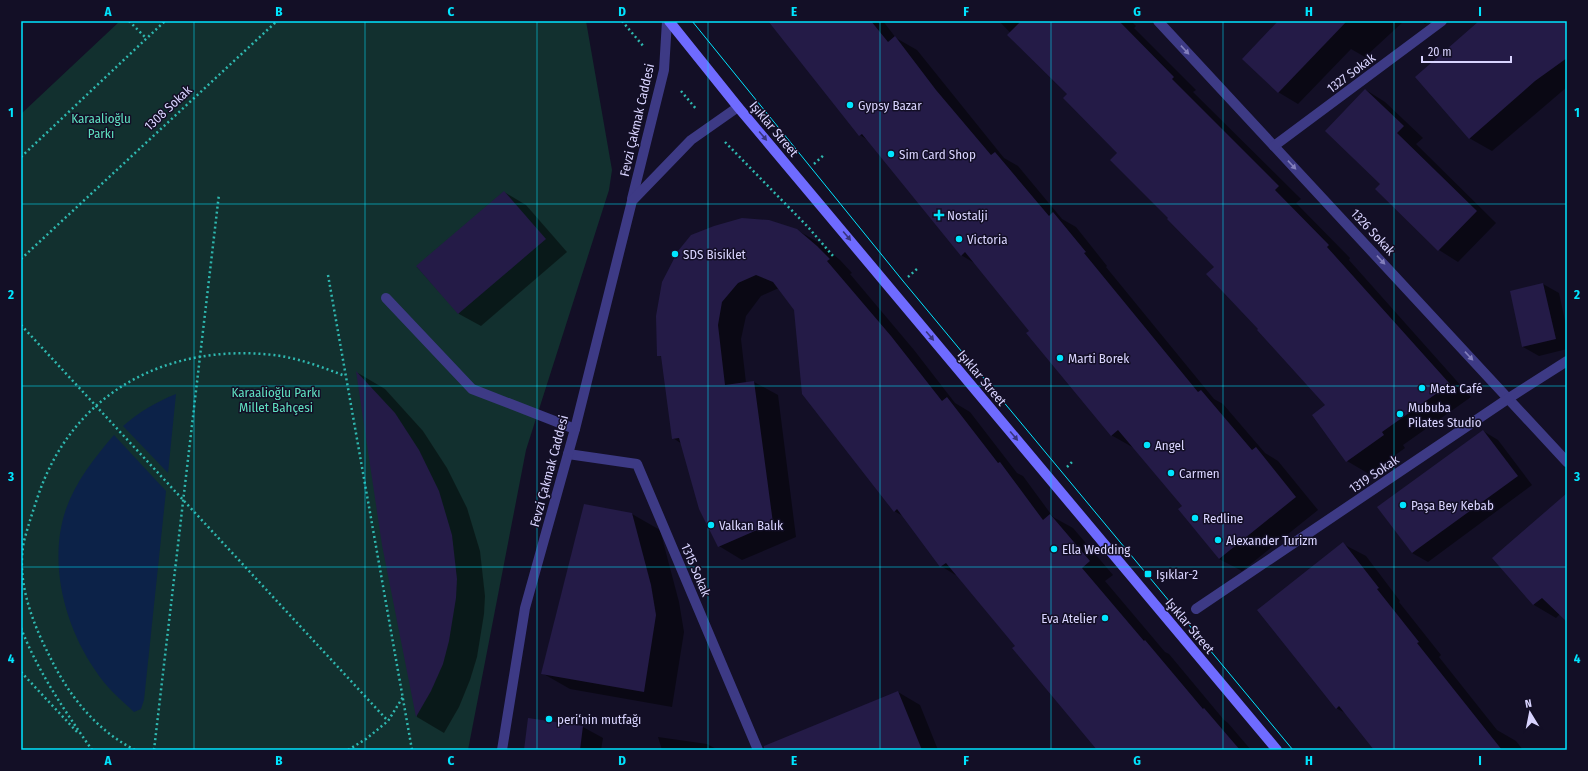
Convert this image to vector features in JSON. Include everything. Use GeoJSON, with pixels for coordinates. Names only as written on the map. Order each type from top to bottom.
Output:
{"type":"FeatureCollection","features":[{"type":"Feature","properties":{"kind":"street","name":"Fevzi Çakmak Caddesi"},"geometry":{"type":"LineString","coordinates":[[502,750],[525,608],[575,429],[664,70],[668,21]]}},
{"type":"Feature","properties":{"kind":"street","name":"Işıklar Street"},"geometry":{"type":"LineString","coordinates":[[668,21],[1277,750]]}},
{"type":"Feature","properties":{"kind":"street","name":"1326 Sokak"},"geometry":{"type":"LineString","coordinates":[[1158,21],[1567,462]]}},
{"type":"Feature","properties":{"kind":"street","name":"1327 Sokak"},"geometry":{"type":"LineString","coordinates":[[1274,146],[1442,21]]}},
{"type":"Feature","properties":{"kind":"street","name":"Fevzi Çakmak Caddesi"},"geometry":{"type":"LineString","coordinates":[[632,201],[691,140],[738,106]]}},
{"type":"Feature","properties":{"kind":"street"},"geometry":{"type":"LineString","coordinates":[[386,298],[472,389],[575,429]]}},
{"type":"Feature","properties":{"kind":"street","name":"1319 Sokak"},"geometry":{"type":"LineString","coordinates":[[1196,610],[1509,398],[1567,361]]}},
{"type":"Feature","properties":{"kind":"street","name":"1315 Sokak"},"geometry":{"type":"LineString","coordinates":[[568,454],[637,464],[758,750]]}},
{"type":"Feature","properties":{"kind":"path"},"geometry":{"type":"LineString","coordinates":[[129,21],[146,38]]}},
{"type":"Feature","properties":{"kind":"path"},"geometry":{"type":"LineString","coordinates":[[21,157],[165,21]]}},
{"type":"Feature","properties":{"kind":"path","name":"1308 Sokak"},"geometry":{"type":"LineString","coordinates":[[21,259],[277,21]]}},
{"type":"Feature","properties":{"kind":"path"},"geometry":{"type":"LineString","coordinates":[[622,21],[710,127],[808,228],[834,257]]}},
{"type":"Feature","properties":{"kind":"path"},"geometry":{"type":"LineString","coordinates":[[154,750],[219,194]]}},
{"type":"Feature","properties":{"kind":"path"},"geometry":{"type":"LineString","coordinates":[[328,275],[344,376],[404,697],[412,750]]}},
{"type":"Feature","properties":{"kind":"path"},"geometry":{"type":"LineString","coordinates":[[21,325],[388,721]]}},
{"type":"Feature","properties":{"kind":"path"},"geometry":{"type":"LineString","coordinates":[[135,750],[105,730],[90,717],[72,696],[44,646],[31,612],[25,591],[22,567],[24,543],[30,519],[46,472],[67,438],[96,405],[118,388],[143,374],[171,364],[200,357],[223,354],[246,353],[275,355],[303,361],[344,376]]}},
{"type":"Feature","properties":{"kind":"path"},"geometry":{"type":"LineString","coordinates":[[21,628],[45,678],[69,717],[92,750]]}},
{"type":"Feature","properties":{"kind":"path"},"geometry":{"type":"LineString","coordinates":[[21,672],[85,740]]}},
{"type":"Feature","properties":{"kind":"path"},"geometry":{"type":"LineString","coordinates":[[348,750],[366,739],[388,721],[404,697]]}},
{"type":"Feature","properties":{"kind":"green space","name":"Karaalioğlu Parkı Millet Bahçesi"},"geometry":{"type":"Polygon","coordinates":[[[120,21],[586,21],[612,170],[609,190],[526,450],[468,750],[21,750],[21,114],[120,21]]]}},
{"type":"Feature","properties":{"kind":"water"},"geometry":{"type":"Polygon","coordinates":[[[176,394],[168,473],[123,426],[148,408],[176,394]]]}},
{"type":"Feature","properties":{"kind":"water"},"geometry":{"type":"Polygon","coordinates":[[[114,435],[166,491],[144,700],[141,709],[134,712],[103,681],[84,652],[67,613],[59,571],[61,529],[70,499],[87,470],[114,435]]]}},
{"type":"Feature","properties":{"kind":"building"},"geometry":{"type":"Polygon","coordinates":[[[768,21],[871,21],[888,42],[895,36],[936,90],[991,155],[995,152],[1049,216],[1053,212],[1086,252],[1084,253],[1198,392],[1201,390],[1252,450],[1256,447],[1296,497],[1219,559],[1178,509],[1182,506],[1118,430],[1111,436],[1026,333],[1029,331],[965,252],[961,256],[862,134],[859,136],[768,21]]]}},
{"type":"Feature","properties":{"kind":"building"},"geometry":{"type":"Polygon","coordinates":[[[1021,21],[1119,21],[1174,77],[1172,79],[1279,186],[1275,190],[1329,245],[1327,247],[1450,384],[1382,432],[1384,435],[1346,462],[1312,415],[1325,405],[1257,330],[1258,329],[1206,274],[1214,267],[1110,160],[1117,153],[1063,98],[1067,94],[1007,35],[1021,21]]]}},
{"type":"Feature","properties":{"kind":"building"},"geometry":{"type":"Polygon","coordinates":[[[1278,21],[1347,21],[1278,93],[1242,59],[1278,21]]]}},
{"type":"Feature","properties":{"kind":"building"},"geometry":{"type":"Polygon","coordinates":[[[1479,21],[1567,21],[1567,58],[1535,81],[1469,139],[1415,77],[1479,21]]]}},
{"type":"Feature","properties":{"kind":"building"},"geometry":{"type":"Polygon","coordinates":[[[1365,89],[1404,126],[1397,133],[1477,211],[1438,251],[1375,189],[1380,184],[1325,131],[1365,89]]]}},
{"type":"Feature","properties":{"kind":"building"},"geometry":{"type":"Polygon","coordinates":[[[504,191],[546,239],[458,314],[416,266],[504,191]]]}},
{"type":"Feature","properties":{"kind":"building"},"geometry":{"type":"Polygon","coordinates":[[[742,218],[769,220],[797,229],[830,259],[827,261],[891,336],[942,401],[947,397],[998,463],[1000,462],[1043,520],[1050,514],[1090,561],[1082,568],[1240,750],[1097,750],[1012,648],[1015,646],[946,563],[940,567],[897,509],[894,512],[802,394],[794,310],[773,282],[756,275],[738,283],[722,302],[718,325],[725,385],[754,381],[773,523],[718,547],[699,509],[679,438],[672,439],[661,356],[657,356],[656,316],[662,282],[678,251],[691,235],[714,226],[742,218]]]}},
{"type":"Feature","properties":{"kind":"building"},"geometry":{"type":"Polygon","coordinates":[[[1543,283],[1556,339],[1522,347],[1510,291],[1543,283]]]}},
{"type":"Feature","properties":{"kind":"building"},"geometry":{"type":"Polygon","coordinates":[[[356,371],[395,413],[419,450],[439,491],[452,535],[457,579],[456,598],[449,641],[443,664],[431,691],[416,717],[382,545],[356,371]]]}},
{"type":"Feature","properties":{"kind":"building"},"geometry":{"type":"Polygon","coordinates":[[[1483,430],[1518,476],[1412,553],[1377,507],[1483,430]]]}},
{"type":"Feature","properties":{"kind":"building"},"geometry":{"type":"Polygon","coordinates":[[[1567,493],[1567,622],[1542,598],[1533,605],[1492,558],[1567,493]]]}},
{"type":"Feature","properties":{"kind":"building"},"geometry":{"type":"Polygon","coordinates":[[[584,504],[632,513],[651,585],[656,615],[644,692],[541,674],[584,504]]]}},
{"type":"Feature","properties":{"kind":"building"},"geometry":{"type":"Polygon","coordinates":[[[1343,542],[1379,588],[1377,589],[1419,642],[1417,643],[1502,750],[1374,750],[1339,706],[1336,709],[1257,610],[1343,542]]]}},
{"type":"Feature","properties":{"kind":"building"},"geometry":{"type":"Polygon","coordinates":[[[898,691],[922,750],[764,750],[764,746],[898,691]]]}},
{"type":"Feature","properties":{"kind":"building"},"geometry":{"type":"Polygon","coordinates":[[[528,718],[583,726],[580,750],[524,750],[528,718]]]}},
{"type":"Feature","properties":{"kind":"tram line"},"geometry":{"type":"LineString","coordinates":[[692,21],[903,281],[1293,750]]}},
{"type":"Feature","properties":{"kind":"place","name":"Gypsy Bazar"},"geometry":{"type":"Point","coordinates":[850,105]}},
{"type":"Feature","properties":{"kind":"place","name":"Sim Card Shop"},"geometry":{"type":"Point","coordinates":[891,154]}},
{"type":"Feature","properties":{"kind":"place","name":"Nostalji"},"geometry":{"type":"Point","coordinates":[939,215]}},
{"type":"Feature","properties":{"kind":"place","name":"Victoria"},"geometry":{"type":"Point","coordinates":[959,239]}},
{"type":"Feature","properties":{"kind":"place","name":"SDS Bisiklet"},"geometry":{"type":"Point","coordinates":[675,254]}},
{"type":"Feature","properties":{"kind":"place","name":"Marti Borek"},"geometry":{"type":"Point","coordinates":[1060,358]}},
{"type":"Feature","properties":{"kind":"place","name":"Meta Café"},"geometry":{"type":"Point","coordinates":[1422,388]}},
{"type":"Feature","properties":{"kind":"place","name":"Mububa Pilates Studio"},"geometry":{"type":"Point","coordinates":[1400,414]}},
{"type":"Feature","properties":{"kind":"place","name":"Angel"},"geometry":{"type":"Point","coordinates":[1147,445]}},
{"type":"Feature","properties":{"kind":"place","name":"Carmen"},"geometry":{"type":"Point","coordinates":[1171,473]}},
{"type":"Feature","properties":{"kind":"place","name":"Paşa Bey Kebab"},"geometry":{"type":"Point","coordinates":[1403,505]}},
{"type":"Feature","properties":{"kind":"place","name":"Redline"},"geometry":{"type":"Point","coordinates":[1195,518]}},
{"type":"Feature","properties":{"kind":"place","name":"Valkan Balık"},"geometry":{"type":"Point","coordinates":[711,525]}},
{"type":"Feature","properties":{"kind":"place","name":"Alexander Turizm"},"geometry":{"type":"Point","coordinates":[1218,540]}},
{"type":"Feature","properties":{"kind":"place","name":"Ella Wedding"},"geometry":{"type":"Point","coordinates":[1054,549]}},
{"type":"Feature","properties":{"kind":"place","name":"Işıklar-2"},"geometry":{"type":"Point","coordinates":[1148,574]}},
{"type":"Feature","properties":{"kind":"place","name":"Eva Atelier"},"geometry":{"type":"Point","coordinates":[1105,618]}},
{"type":"Feature","properties":{"kind":"place","name":"peri‘nin mutfağı"},"geometry":{"type":"Point","coordinates":[549,719]}},
{"type":"Feature","properties":{"kind":"park label","name":"Karaalioğlu Parkı"},"geometry":{"type":"Point","coordinates":[101,126]}}]}
